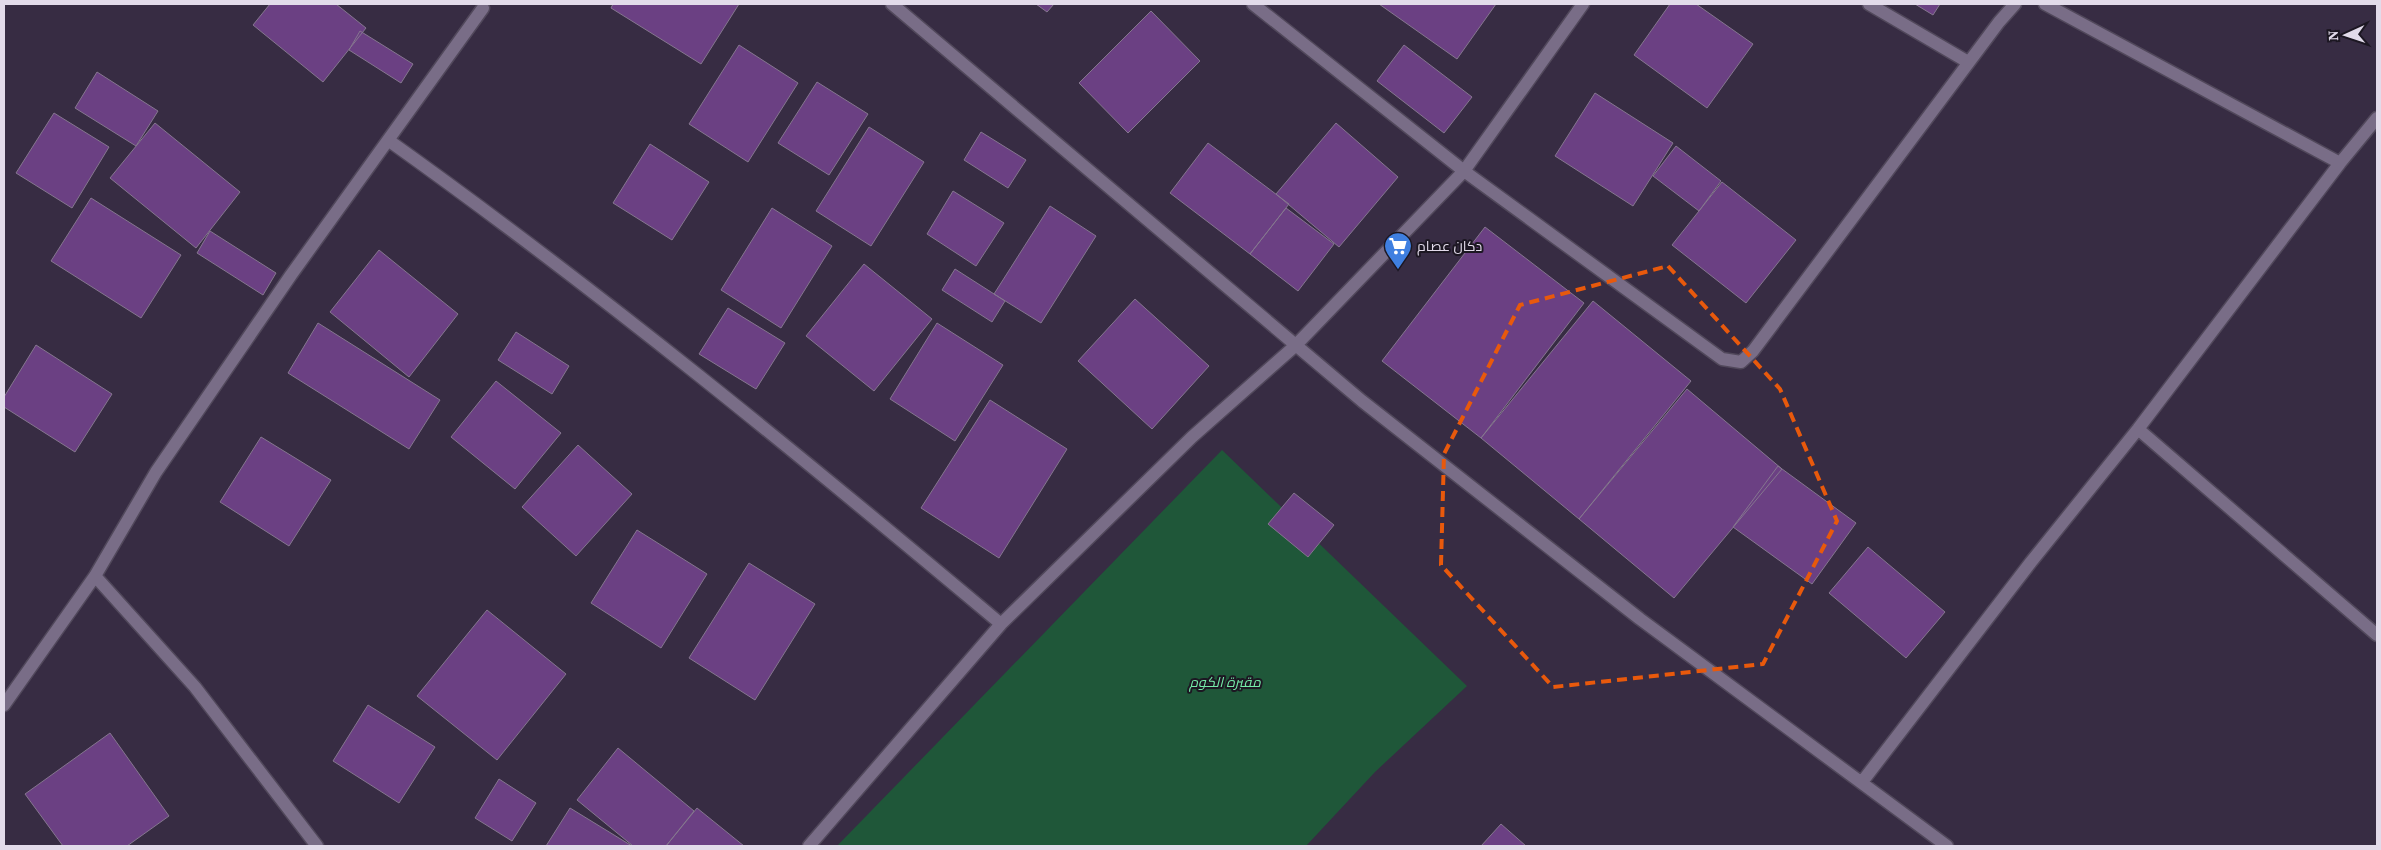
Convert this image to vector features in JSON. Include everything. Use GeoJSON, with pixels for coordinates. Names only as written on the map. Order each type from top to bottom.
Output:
{"type":"FeatureCollection","features":[{"type":"Feature","properties":{"kind":"street"},"geometry":{"type":"LineString","coordinates":[[892,4],[1246,301],[1295,346],[1362,401],[1640,619],[1947,846]]}},
{"type":"Feature","properties":{"kind":"street"},"geometry":{"type":"LineString","coordinates":[[809,846],[1001,624],[1192,437],[1295,346],[1464,171],[1583,4]]}},
{"type":"Feature","properties":{"kind":"street"},"geometry":{"type":"LineString","coordinates":[[1869,4],[1968,62]]}},
{"type":"Feature","properties":{"kind":"street"},"geometry":{"type":"LineString","coordinates":[[1261,6],[1464,171],[1722,360],[1741,362],[1754,351],[1968,62],[1999,22],[2016,4]]}},
{"type":"Feature","properties":{"kind":"street"},"geometry":{"type":"LineString","coordinates":[[2045,4],[2340,163]]}},
{"type":"Feature","properties":{"kind":"street"},"geometry":{"type":"LineString","coordinates":[[4,705],[95,576],[156,472],[291,275],[483,8]]}},
{"type":"Feature","properties":{"kind":"street"},"geometry":{"type":"LineString","coordinates":[[1862,782],[2031,562],[2138,429],[2340,163],[2377,118]]}},
{"type":"Feature","properties":{"kind":"street"},"geometry":{"type":"LineString","coordinates":[[388,140],[527,240],[692,370],[1001,624]]}},
{"type":"Feature","properties":{"kind":"street"},"geometry":{"type":"LineString","coordinates":[[2138,429],[2377,635]]}},
{"type":"Feature","properties":{"kind":"street"},"geometry":{"type":"LineString","coordinates":[[95,576],[196,687],[317,846]]}},
{"type":"Feature","properties":{"kind":"highlighted area"},"geometry":{"type":"Polygon","coordinates":[[[1668,266],[1780,389],[1837,521],[1763,664],[1553,687],[1441,565],[1444,454],[1520,305],[1668,266]]]}},
{"type":"Feature","properties":{"kind":"green space","name":"مقبرة الكوم"},"geometry":{"type":"Polygon","coordinates":[[[1222,450],[1467,686],[1375,772],[1306,846],[837,846],[1222,450]]]}},
{"type":"Feature","properties":{"kind":"building"},"geometry":{"type":"Polygon","coordinates":[[[270,4],[336,4],[366,28],[323,82],[253,25],[270,4]]]}},
{"type":"Feature","properties":{"kind":"building"},"geometry":{"type":"Polygon","coordinates":[[[613,4],[739,4],[701,64],[611,8],[613,4]]]}},
{"type":"Feature","properties":{"kind":"building"},"geometry":{"type":"Polygon","coordinates":[[[1036,4],[1054,4],[1047,12],[1036,4]]]}},
{"type":"Feature","properties":{"kind":"building"},"geometry":{"type":"Polygon","coordinates":[[[1379,4],[1496,4],[1457,59],[1379,4]]]}},
{"type":"Feature","properties":{"kind":"building"},"geometry":{"type":"Polygon","coordinates":[[[1670,4],[1696,4],[1753,44],[1707,108],[1634,55],[1670,4]]]}},
{"type":"Feature","properties":{"kind":"building"},"geometry":{"type":"Polygon","coordinates":[[[1915,4],[1940,4],[1933,15],[1915,4]]]}},
{"type":"Feature","properties":{"kind":"building"},"geometry":{"type":"Polygon","coordinates":[[[1151,11],[1200,61],[1128,133],[1079,83],[1151,11]]]}},
{"type":"Feature","properties":{"kind":"building"},"geometry":{"type":"Polygon","coordinates":[[[360,31],[413,64],[401,83],[349,50],[360,31]]]}},
{"type":"Feature","properties":{"kind":"building"},"geometry":{"type":"Polygon","coordinates":[[[739,45],[798,83],[748,162],[689,124],[739,45]]]}},
{"type":"Feature","properties":{"kind":"building"},"geometry":{"type":"Polygon","coordinates":[[[1404,45],[1472,97],[1444,133],[1377,81],[1404,45]]]}},
{"type":"Feature","properties":{"kind":"building"},"geometry":{"type":"Polygon","coordinates":[[[97,72],[158,111],[136,146],[75,108],[97,72]]]}},
{"type":"Feature","properties":{"kind":"building"},"geometry":{"type":"Polygon","coordinates":[[[817,82],[868,114],[829,175],[778,143],[817,82]]]}},
{"type":"Feature","properties":{"kind":"building"},"geometry":{"type":"Polygon","coordinates":[[[1595,93],[1673,143],[1633,206],[1555,156],[1595,93]]]}},
{"type":"Feature","properties":{"kind":"building"},"geometry":{"type":"Polygon","coordinates":[[[54,113],[109,147],[72,208],[16,173],[54,113]]]}},
{"type":"Feature","properties":{"kind":"building"},"geometry":{"type":"Polygon","coordinates":[[[155,123],[240,192],[196,248],[110,178],[155,123]]]}},
{"type":"Feature","properties":{"kind":"building"},"geometry":{"type":"Polygon","coordinates":[[[1336,123],[1398,177],[1339,247],[1276,194],[1336,123]]]}},
{"type":"Feature","properties":{"kind":"building"},"geometry":{"type":"Polygon","coordinates":[[[869,127],[924,162],[871,246],[816,211],[869,127]]]}},
{"type":"Feature","properties":{"kind":"building"},"geometry":{"type":"Polygon","coordinates":[[[981,132],[1026,160],[1008,188],[964,160],[981,132]]]}},
{"type":"Feature","properties":{"kind":"building"},"geometry":{"type":"Polygon","coordinates":[[[1208,143],[1289,204],[1250,254],[1170,193],[1208,143]]]}},
{"type":"Feature","properties":{"kind":"building"},"geometry":{"type":"Polygon","coordinates":[[[650,144],[709,182],[672,240],[613,203],[650,144]]]}},
{"type":"Feature","properties":{"kind":"building"},"geometry":{"type":"Polygon","coordinates":[[[1676,146],[1721,181],[1699,211],[1653,176],[1676,146]]]}},
{"type":"Feature","properties":{"kind":"building"},"geometry":{"type":"Polygon","coordinates":[[[1722,182],[1796,240],[1746,303],[1672,245],[1722,182]]]}},
{"type":"Feature","properties":{"kind":"building"},"geometry":{"type":"Polygon","coordinates":[[[953,191],[1004,223],[976,266],[927,234],[953,191]]]}},
{"type":"Feature","properties":{"kind":"building"},"geometry":{"type":"Polygon","coordinates":[[[91,198],[181,255],[141,318],[51,261],[91,198]]]}},
{"type":"Feature","properties":{"kind":"building"},"geometry":{"type":"Polygon","coordinates":[[[1050,206],[1096,236],[1041,323],[994,294],[1050,206]]]}},
{"type":"Feature","properties":{"kind":"building"},"geometry":{"type":"Polygon","coordinates":[[[772,208],[832,246],[781,328],[721,290],[772,208]]]}},
{"type":"Feature","properties":{"kind":"building"},"geometry":{"type":"Polygon","coordinates":[[[1286,208],[1334,244],[1298,291],[1250,254],[1286,208]]]}},
{"type":"Feature","properties":{"kind":"building"},"geometry":{"type":"Polygon","coordinates":[[[1485,227],[1584,303],[1481,438],[1382,361],[1485,227]]]}},
{"type":"Feature","properties":{"kind":"building"},"geometry":{"type":"Polygon","coordinates":[[[210,231],[276,273],[263,295],[197,253],[210,231]]]}},
{"type":"Feature","properties":{"kind":"building"},"geometry":{"type":"Polygon","coordinates":[[[379,250],[458,314],[409,377],[330,312],[379,250]]]}},
{"type":"Feature","properties":{"kind":"building"},"geometry":{"type":"Polygon","coordinates":[[[864,264],[932,319],[874,391],[806,336],[864,264]]]}},
{"type":"Feature","properties":{"kind":"building"},"geometry":{"type":"Polygon","coordinates":[[[955,269],[1005,301],[992,322],[942,290],[955,269]]]}},
{"type":"Feature","properties":{"kind":"building"},"geometry":{"type":"Polygon","coordinates":[[[1135,299],[1209,366],[1152,429],[1078,361],[1135,299]]]}},
{"type":"Feature","properties":{"kind":"building"},"geometry":{"type":"Polygon","coordinates":[[[1593,301],[1691,381],[1579,519],[1481,438],[1593,301]]]}},
{"type":"Feature","properties":{"kind":"building"},"geometry":{"type":"Polygon","coordinates":[[[728,308],[785,343],[756,389],[699,354],[728,308]]]}},
{"type":"Feature","properties":{"kind":"building"},"geometry":{"type":"Polygon","coordinates":[[[318,323],[440,400],[409,449],[288,373],[318,323]]]}},
{"type":"Feature","properties":{"kind":"building"},"geometry":{"type":"Polygon","coordinates":[[[937,323],[1003,365],[955,441],[890,399],[937,323]]]}},
{"type":"Feature","properties":{"kind":"building"},"geometry":{"type":"Polygon","coordinates":[[[516,332],[569,366],[552,394],[498,360],[516,332]]]}},
{"type":"Feature","properties":{"kind":"building"},"geometry":{"type":"Polygon","coordinates":[[[36,345],[112,394],[75,452],[4,407],[4,397],[36,345]]]}},
{"type":"Feature","properties":{"kind":"building"},"geometry":{"type":"Polygon","coordinates":[[[496,381],[561,433],[515,489],[451,437],[496,381]]]}},
{"type":"Feature","properties":{"kind":"building"},"geometry":{"type":"Polygon","coordinates":[[[1687,389],[1782,469],[1674,598],[1579,519],[1687,389]]]}},
{"type":"Feature","properties":{"kind":"building"},"geometry":{"type":"Polygon","coordinates":[[[990,400],[1067,449],[999,558],[921,508],[990,400]]]}},
{"type":"Feature","properties":{"kind":"building"},"geometry":{"type":"Polygon","coordinates":[[[261,437],[331,480],[289,546],[220,502],[261,437]]]}},
{"type":"Feature","properties":{"kind":"building"},"geometry":{"type":"Polygon","coordinates":[[[578,445],[632,494],[576,556],[522,507],[578,445]]]}},
{"type":"Feature","properties":{"kind":"building"},"geometry":{"type":"Polygon","coordinates":[[[1778,466],[1856,523],[1812,584],[1733,527],[1778,466]]]}},
{"type":"Feature","properties":{"kind":"building"},"geometry":{"type":"Polygon","coordinates":[[[1294,493],[1334,525],[1308,557],[1268,524],[1294,493]]]}},
{"type":"Feature","properties":{"kind":"building"},"geometry":{"type":"Polygon","coordinates":[[[637,530],[707,574],[661,648],[591,603],[637,530]]]}},
{"type":"Feature","properties":{"kind":"building"},"geometry":{"type":"Polygon","coordinates":[[[1868,547],[1945,612],[1906,658],[1829,593],[1868,547]]]}},
{"type":"Feature","properties":{"kind":"building"},"geometry":{"type":"Polygon","coordinates":[[[749,563],[815,604],[755,700],[689,658],[749,563]]]}},
{"type":"Feature","properties":{"kind":"building"},"geometry":{"type":"Polygon","coordinates":[[[487,610],[566,674],[497,760],[417,696],[487,610]]]}},
{"type":"Feature","properties":{"kind":"building"},"geometry":{"type":"Polygon","coordinates":[[[368,705],[435,747],[399,803],[333,761],[368,705]]]}},
{"type":"Feature","properties":{"kind":"building"},"geometry":{"type":"Polygon","coordinates":[[[110,733],[169,816],[127,846],[63,846],[25,794],[110,733]]]}},
{"type":"Feature","properties":{"kind":"building"},"geometry":{"type":"Polygon","coordinates":[[[618,748],[694,811],[666,846],[633,846],[577,800],[618,748]]]}},
{"type":"Feature","properties":{"kind":"building"},"geometry":{"type":"Polygon","coordinates":[[[499,779],[536,803],[512,841],[475,818],[499,779]]]}},
{"type":"Feature","properties":{"kind":"building"},"geometry":{"type":"Polygon","coordinates":[[[570,808],[632,846],[546,846],[570,808]]]}},
{"type":"Feature","properties":{"kind":"building"},"geometry":{"type":"Polygon","coordinates":[[[697,808],[744,846],[666,846],[697,808]]]}},
{"type":"Feature","properties":{"kind":"building"},"geometry":{"type":"Polygon","coordinates":[[[1501,824],[1526,846],[1481,846],[1501,824]]]}},
{"type":"Feature","properties":{"kind":"place","name":"دكان عصام"},"geometry":{"type":"Point","coordinates":[1398,270]}}]}
